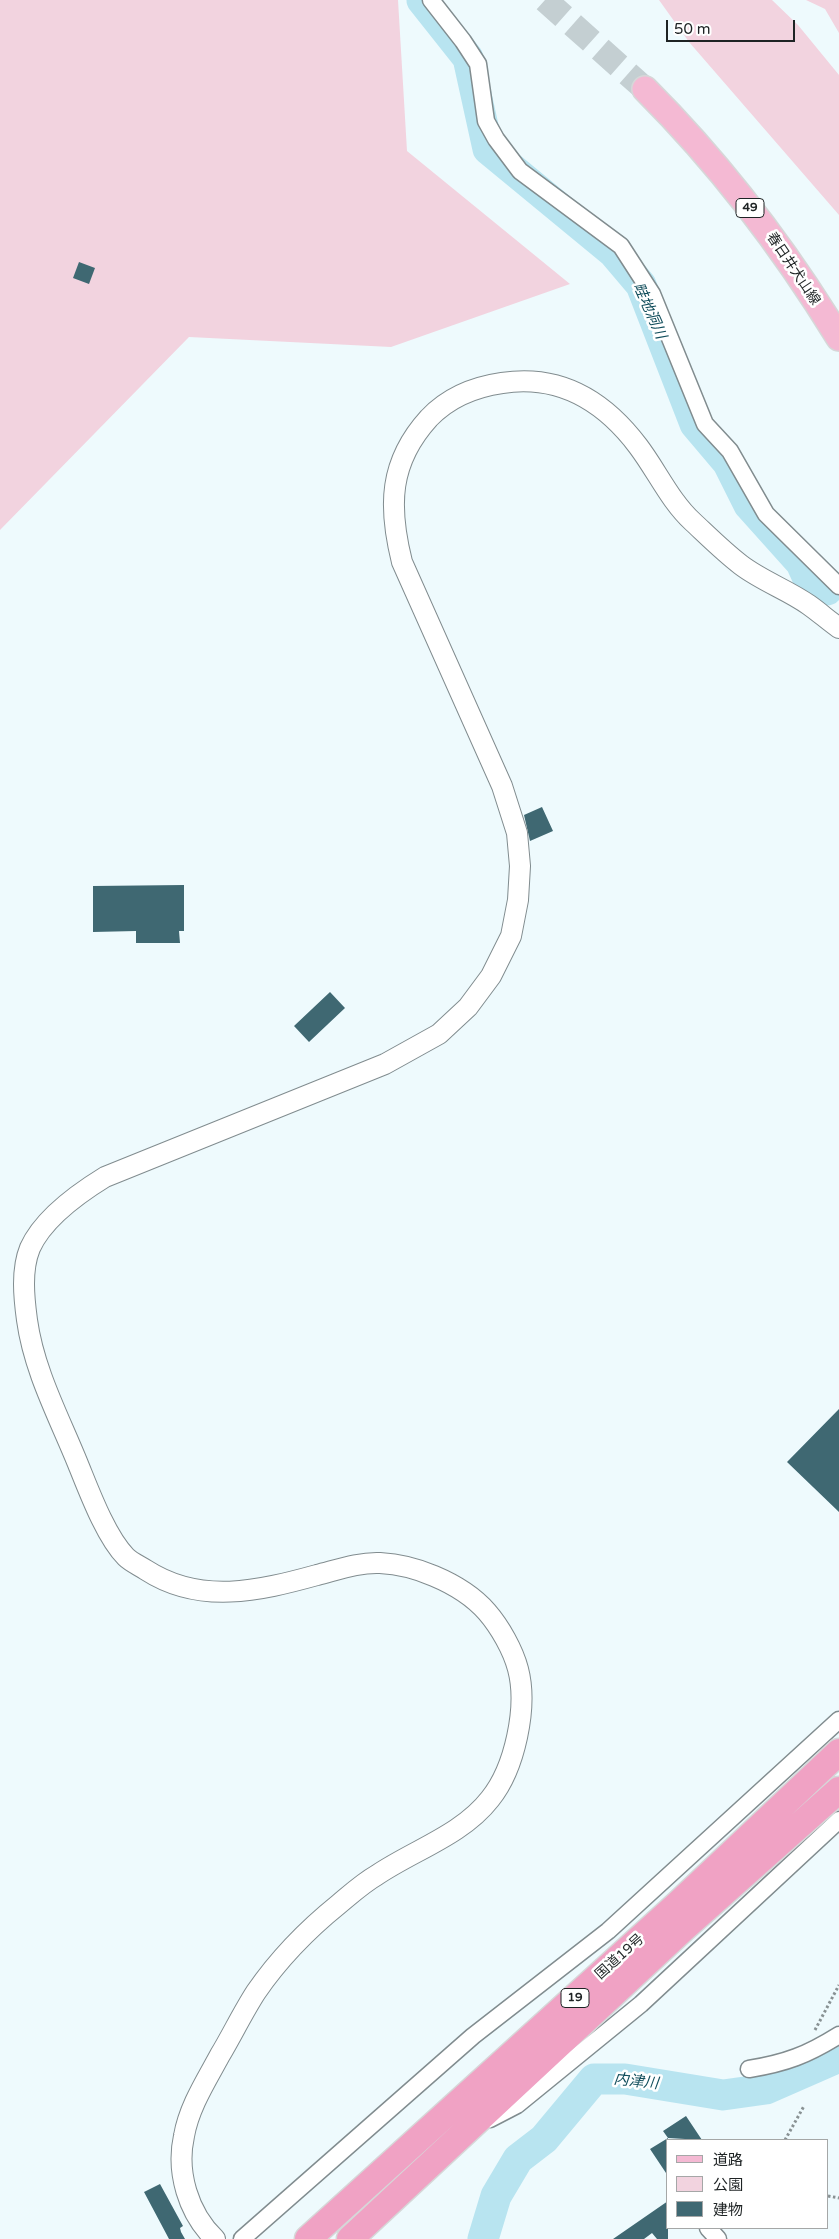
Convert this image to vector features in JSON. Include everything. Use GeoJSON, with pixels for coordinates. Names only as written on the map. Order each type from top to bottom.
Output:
{"type":"FeatureCollection","features":[{"type":"Feature","properties":{"kind":"highway","name":"国道19号"},"geometry":{"type":"LineString","coordinates":[[308,2239],[678,1904],[839,1752]]}},
{"type":"Feature","properties":{"kind":"highway","name":"国道19号"},"geometry":{"type":"LineString","coordinates":[[350,2239],[684,1928],[839,1790]]}},
{"type":"Feature","properties":{"kind":"main road","name":"春日井犬山線"},"geometry":{"type":"LineString","coordinates":[[645,89],[688,132],[737,190],[786,257],[839,338]]}},
{"type":"Feature","properties":{"kind":"street"},"geometry":{"type":"LineString","coordinates":[[431,0],[463,41],[478,64],[486,121],[496,139],[520,171],[622,246],[652,294],[705,424],[730,451],[766,514],[839,586]]}},
{"type":"Feature","properties":{"kind":"street"},"geometry":{"type":"LineString","coordinates":[[215,2239],[206,2231],[190,2204],[181,2168],[184,2135],[196,2098],[256,1992],[290,1950],[334,1908],[376,1875],[466,1822],[491,1799],[509,1766],[519,1730],[521,1700],[518,1668],[504,1637],[486,1610],[451,1583],[420,1570],[379,1563],[345,1567],[273,1587],[227,1593],[194,1591],[158,1578],[126,1557],[102,1520],[39,1371],[30,1339],[26,1314],[24,1281],[30,1248],[48,1223],[71,1199],[105,1176],[386,1064],[439,1034],[468,1008],[491,976],[511,936],[518,900],[520,866],[517,834],[502,786],[402,562],[394,532],[392,502],[397,471],[413,436],[438,409],[462,393],[488,385],[513,381],[549,383],[582,394],[610,414],[638,446],[668,492],[691,520],[742,565],[809,605],[839,628]]}},
{"type":"Feature","properties":{"kind":"street"},"geometry":{"type":"LineString","coordinates":[[242,2239],[473,2036],[608,1931],[839,1720]]}},
{"type":"Feature","properties":{"kind":"street"},"geometry":{"type":"LineString","coordinates":[[463,2133],[517,2105],[640,2004],[839,1820]]}},
{"type":"Feature","properties":{"kind":"street"},"geometry":{"type":"LineString","coordinates":[[749,2069],[778,2064],[808,2054],[839,2035]]}},
{"type":"Feature","properties":{"kind":"street"},"geometry":{"type":"LineString","coordinates":[[709,2229],[718,2239]]}},
{"type":"Feature","properties":{"kind":"path"},"geometry":{"type":"LineString","coordinates":[[808,2054],[816,2027],[831,2004],[839,1985]]}},
{"type":"Feature","properties":{"kind":"path"},"geometry":{"type":"LineString","coordinates":[[786,2139],[804,2106]]}},
{"type":"Feature","properties":{"kind":"green space"},"geometry":{"type":"Polygon","coordinates":[[[0,0],[398,0],[407,151],[570,284],[391,347],[189,337],[0,530],[0,0]]]}},
{"type":"Feature","properties":{"kind":"green space"},"geometry":{"type":"Polygon","coordinates":[[[659,0],[772,0],[798,25],[839,75],[839,215],[689,42],[659,0]]]}},
{"type":"Feature","properties":{"kind":"green space"},"geometry":{"type":"Polygon","coordinates":[[[806,0],[839,0],[839,33],[825,9],[806,0]]]}},
{"type":"Feature","properties":{"kind":"building"},"geometry":{"type":"Polygon","coordinates":[[[79,262],[95,268],[89,284],[73,278],[79,262]]]}},
{"type":"Feature","properties":{"kind":"building"},"geometry":{"type":"Polygon","coordinates":[[[542,807],[553,831],[530,841],[524,815],[542,807]]]}},
{"type":"Feature","properties":{"kind":"building"},"geometry":{"type":"Polygon","coordinates":[[[184,885],[184,931],[179,931],[180,943],[136,943],[136,931],[93,932],[93,886],[184,885]]]}},
{"type":"Feature","properties":{"kind":"building"},"geometry":{"type":"Polygon","coordinates":[[[330,992],[345,1008],[309,1042],[294,1026],[330,992]]]}},
{"type":"Feature","properties":{"kind":"building"},"geometry":{"type":"Polygon","coordinates":[[[839,1409],[839,1512],[787,1462],[839,1409]]]}},
{"type":"Feature","properties":{"kind":"building"},"geometry":{"type":"Polygon","coordinates":[[[686,2116],[701,2139],[668,2138],[663,2131],[686,2116]]]}},
{"type":"Feature","properties":{"kind":"building"},"geometry":{"type":"Polygon","coordinates":[[[666,2139],[666,2173],[650,2149],[666,2139]]]}},
{"type":"Feature","properties":{"kind":"building"},"geometry":{"type":"Polygon","coordinates":[[[160,2184],[183,2226],[180,2228],[185,2239],[169,2239],[144,2192],[160,2184]]]}},
{"type":"Feature","properties":{"kind":"building"},"geometry":{"type":"Polygon","coordinates":[[[666,2202],[668,2239],[657,2239],[652,2233],[644,2239],[613,2239],[666,2202]]]}},
{"type":"Feature","properties":{"kind":"waterway","name":"畦地洞川"},"geometry":{"type":"LineString","coordinates":[[422,0],[468,58],[488,149],[613,252],[641,285],[695,424],[728,463],[749,505],[801,563],[810,583],[827,590]]}},
{"type":"Feature","properties":{"kind":"waterway","name":"内津川"},"geometry":{"type":"LineString","coordinates":[[483,2239],[496,2196],[518,2159],[544,2139],[594,2079],[625,2079],[723,2095],[766,2089],[839,2057]]}},
{"type":"Feature","properties":{"kind":"tunnel"},"geometry":{"type":"LineString","coordinates":[[545,0],[645,89]]}}]}
